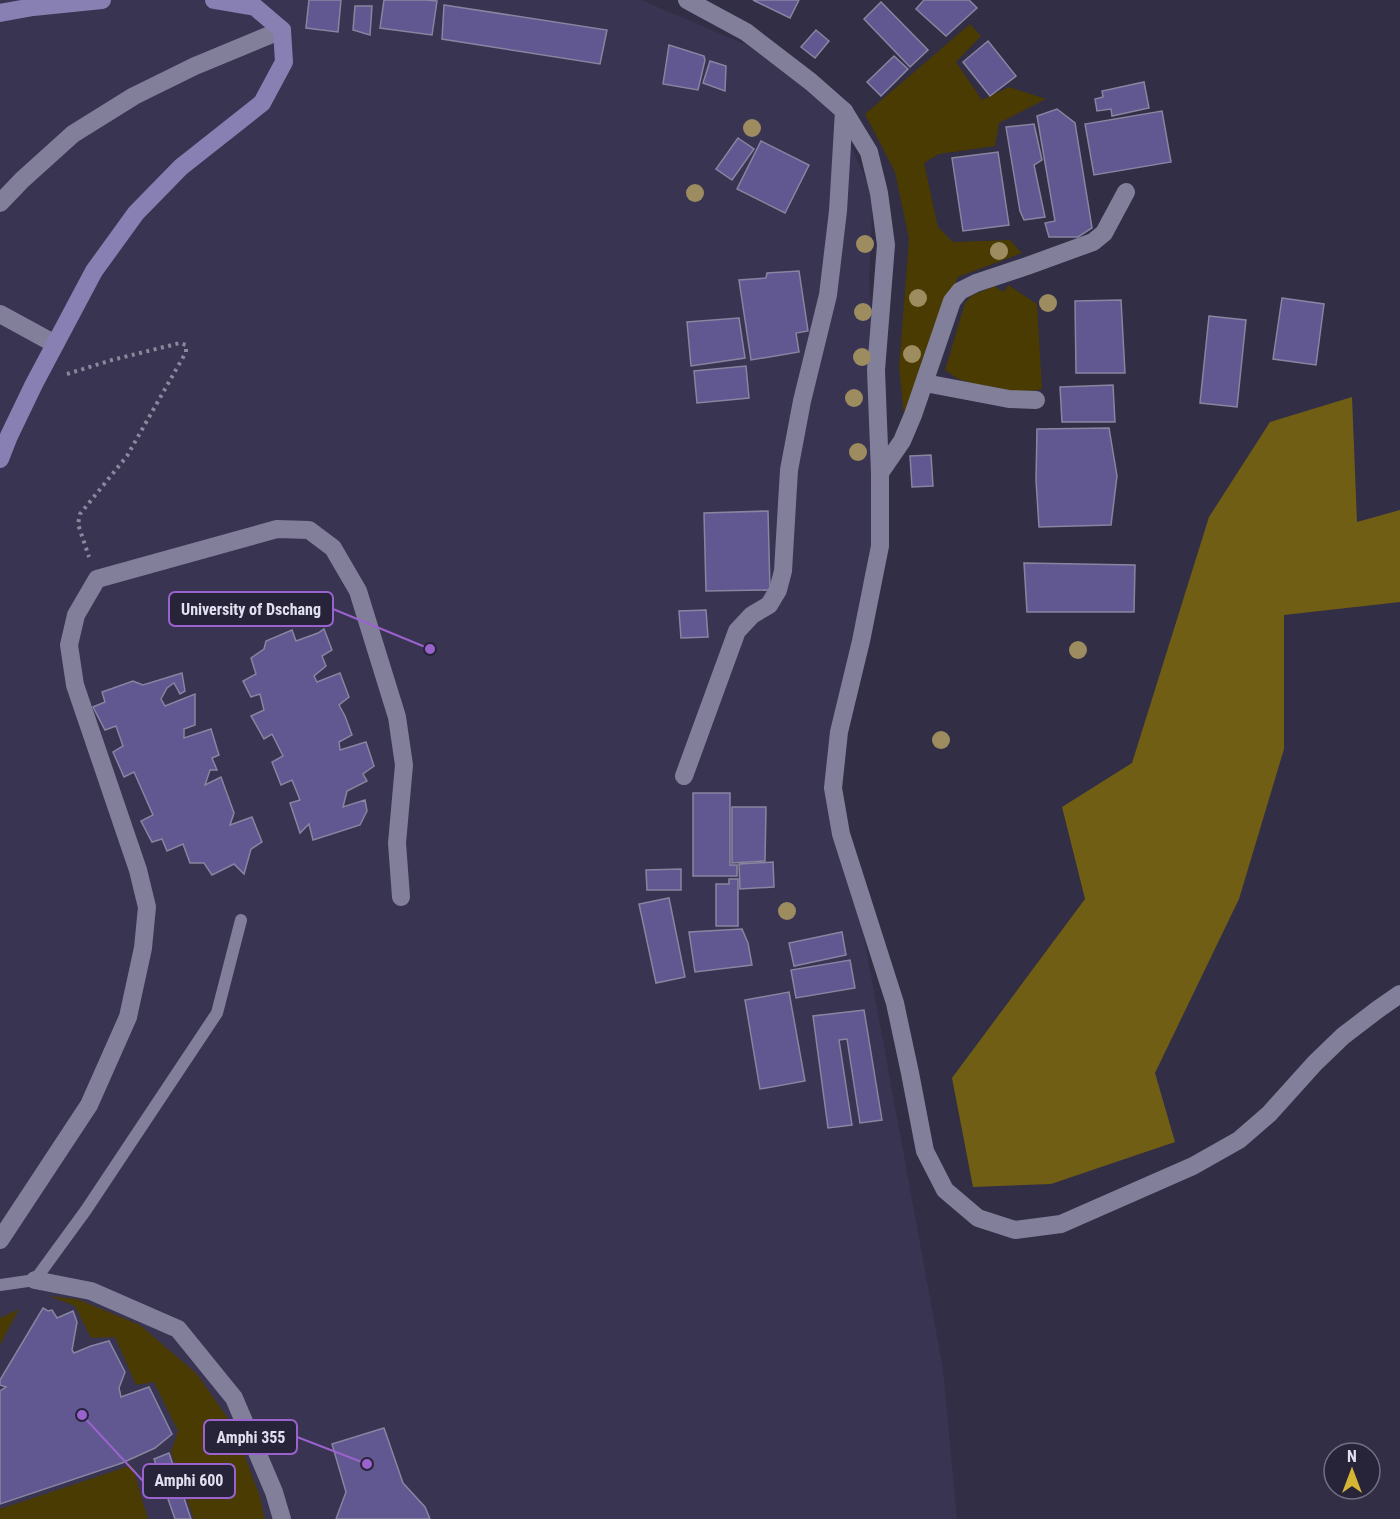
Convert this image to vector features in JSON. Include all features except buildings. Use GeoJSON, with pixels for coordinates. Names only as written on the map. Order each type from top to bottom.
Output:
{"type":"FeatureCollection","features":[{"type":"Feature","properties":{"kind":"street"},"geometry":{"type":"LineString","coordinates":[[33,7],[56,0]]}},
{"type":"Feature","properties":{"kind":"street"},"geometry":{"type":"LineString","coordinates":[[0,13],[102,0]]}},
{"type":"Feature","properties":{"kind":"street"},"geometry":{"type":"LineString","coordinates":[[0,459],[34,384],[94,271],[136,213],[181,167],[262,103],[284,62],[282,30],[255,7],[214,0]]}},
{"type":"Feature","properties":{"kind":"street"},"geometry":{"type":"LineString","coordinates":[[687,0],[746,32],[811,82],[844,111],[869,152],[879,193],[886,245],[876,370],[880,546],[861,641],[839,732],[833,788],[841,834],[895,1003],[925,1151],[945,1190],[978,1218],[1015,1230],[1061,1224],[1193,1166],[1239,1140],[1269,1114],[1343,1036],[1400,994]]}},
{"type":"Feature","properties":{"kind":"street"},"geometry":{"type":"LineString","coordinates":[[0,203],[73,134],[134,96],[195,66],[282,30]]}},
{"type":"Feature","properties":{"kind":"street"},"geometry":{"type":"LineString","coordinates":[[684,776],[737,631],[752,615],[769,605],[778,590],[783,571],[789,470],[802,401],[828,295],[838,211],[844,111]]}},
{"type":"Feature","properties":{"kind":"street"},"geometry":{"type":"LineString","coordinates":[[880,473],[902,441],[925,383],[952,301],[960,291],[976,283],[1093,242],[1104,233],[1126,192]]}},
{"type":"Feature","properties":{"kind":"street"},"geometry":{"type":"LineString","coordinates":[[0,314],[56,344]]}},
{"type":"Feature","properties":{"kind":"street"},"geometry":{"type":"LineString","coordinates":[[925,383],[1009,399],[1036,400]]}},
{"type":"Feature","properties":{"kind":"street"},"geometry":{"type":"LineString","coordinates":[[0,1240],[89,1105],[128,1017],[143,948],[147,907],[138,870],[75,685],[69,645],[76,615],[97,579],[277,529],[309,530],[333,548],[358,591],[398,717],[404,765],[398,843],[401,897]]}},
{"type":"Feature","properties":{"kind":"street"},"geometry":{"type":"LineString","coordinates":[[35,1280],[92,1291],[178,1329],[234,1398],[274,1492],[282,1519]]}},
{"type":"Feature","properties":{"kind":"lane"},"geometry":{"type":"LineString","coordinates":[[0,1285],[35,1280],[86,1210],[217,1013],[241,920]]}},
{"type":"Feature","properties":{"kind":"path"},"geometry":{"type":"LineString","coordinates":[[34,384],[112,360],[180,343],[186,345],[186,352],[127,456],[80,514],[78,524],[97,579]]}},
{"type":"Feature","properties":{"kind":"shaded area"},"geometry":{"type":"Polygon","coordinates":[[[0,0],[641,0],[747,45],[835,112],[873,195],[869,280],[887,536],[832,762],[943,1369],[957,1519],[0,1519],[0,0]]]}},
{"type":"Feature","properties":{"kind":"shaded area"},"geometry":{"type":"Polygon","coordinates":[[[970,24],[981,36],[956,62],[982,100],[1009,87],[1046,99],[999,123],[995,146],[939,154],[924,163],[938,227],[953,242],[1010,240],[1022,253],[958,277],[943,307],[904,416],[899,367],[909,239],[895,172],[865,114],[970,24]]]}},
{"type":"Feature","properties":{"kind":"shaded area"},"geometry":{"type":"Polygon","coordinates":[[[1008,285],[1037,304],[1042,389],[1010,395],[958,379],[945,370],[965,303],[971,296],[994,286],[1004,292],[1008,285]]]}},
{"type":"Feature","properties":{"kind":"shaded area"},"geometry":{"type":"Polygon","coordinates":[[[1352,397],[1357,522],[1400,510],[1400,602],[1284,615],[1284,749],[1239,899],[1155,1073],[1175,1142],[1051,1184],[973,1187],[952,1078],[1085,899],[1062,807],[1132,763],[1209,517],[1270,422],[1352,397]]]}},
{"type":"Feature","properties":{"kind":"shaded area"},"geometry":{"type":"Polygon","coordinates":[[[49,1296],[77,1299],[140,1325],[197,1374],[234,1427],[260,1497],[265,1519],[194,1519],[171,1452],[178,1431],[154,1382],[136,1385],[115,1337],[91,1338],[75,1306],[49,1296]]]}},
{"type":"Feature","properties":{"kind":"shaded area"},"geometry":{"type":"Polygon","coordinates":[[[19,1309],[0,1345],[0,1318],[19,1309]]]}},
{"type":"Feature","properties":{"kind":"shaded area"},"geometry":{"type":"Polygon","coordinates":[[[132,1465],[148,1519],[0,1519],[0,1509],[132,1465]]]}},
{"type":"Feature","properties":{"kind":"place","name":"University of Dschang"},"geometry":{"type":"Point","coordinates":[430,649]}},
{"type":"Feature","properties":{"kind":"place","name":"Amphi 600"},"geometry":{"type":"Point","coordinates":[82,1415]}},
{"type":"Feature","properties":{"kind":"place","name":"Amphi 355"},"geometry":{"type":"Point","coordinates":[367,1464]}}]}
